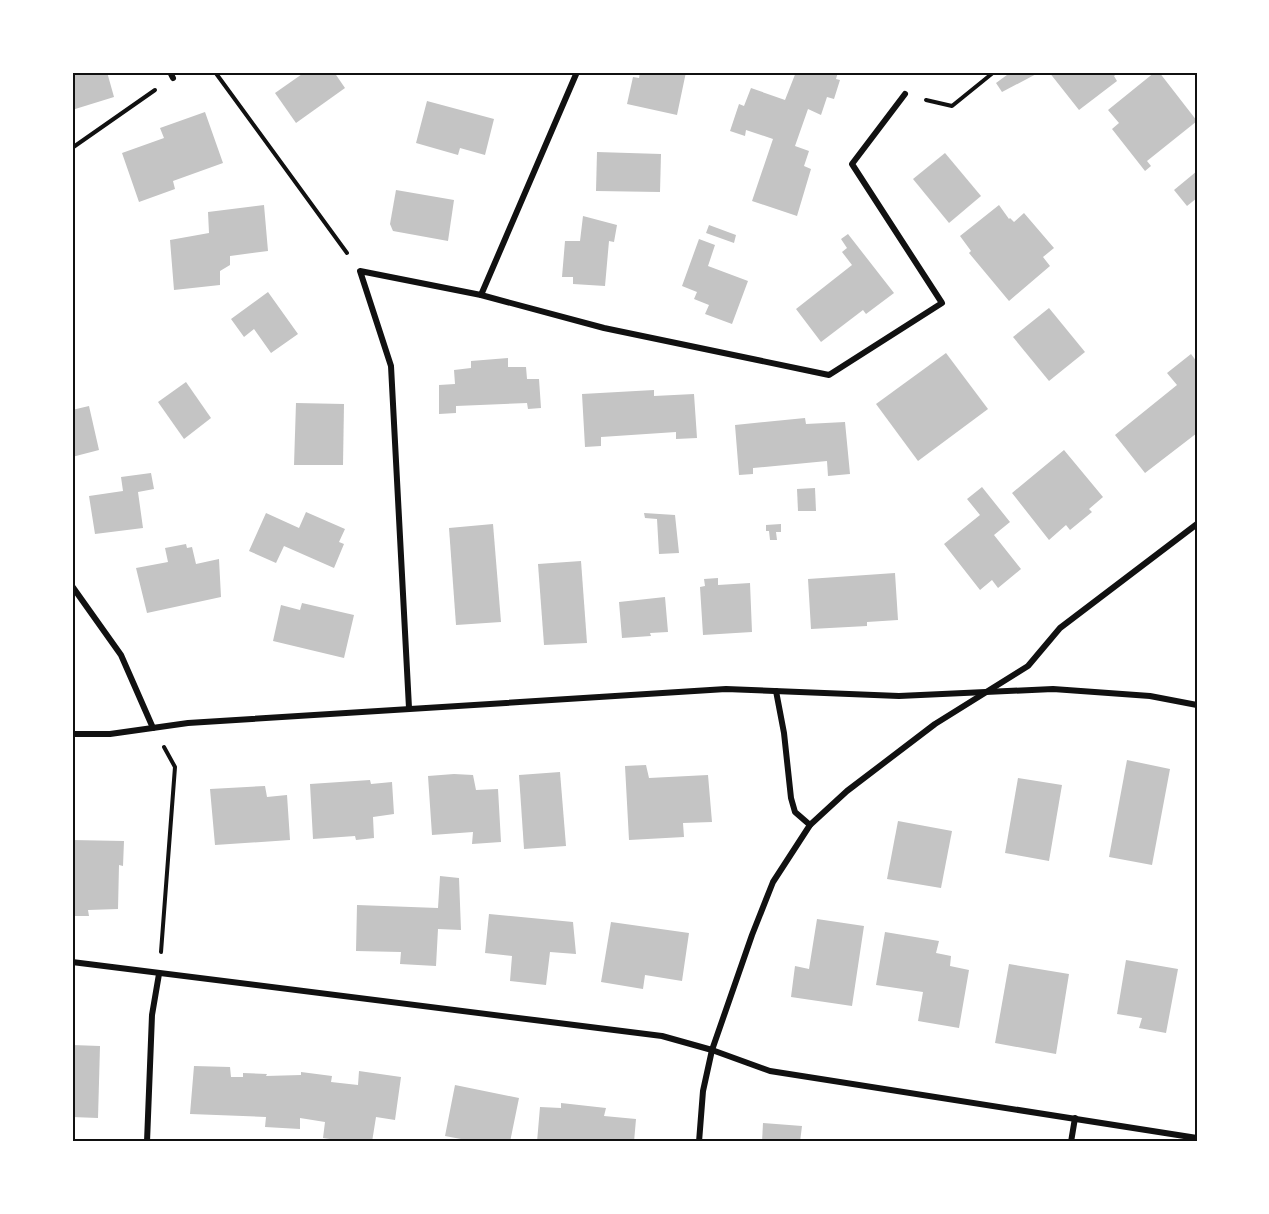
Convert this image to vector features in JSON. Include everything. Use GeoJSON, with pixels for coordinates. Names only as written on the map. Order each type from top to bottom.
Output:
{"type":"FeatureCollection","features":[{"type":"Feature","properties":{"kind":"street"},"geometry":{"type":"LineString","coordinates":[[481,295],[577,72]]}},
{"type":"Feature","properties":{"kind":"street"},"geometry":{"type":"LineString","coordinates":[[409,708],[391,366],[360,271],[481,295],[604,328],[830,375],[942,303],[852,164],[905,94]]}},
{"type":"Feature","properties":{"kind":"street"},"geometry":{"type":"LineString","coordinates":[[699,1142],[703,1092],[712,1050],[752,935],[773,882],[810,825],[887,759],[935,724],[1028,666],[1060,628],[1197,524]]}},
{"type":"Feature","properties":{"kind":"street"},"geometry":{"type":"LineString","coordinates":[[72,586],[121,655],[153,729]]}},
{"type":"Feature","properties":{"kind":"street"},"geometry":{"type":"LineString","coordinates":[[72,734],[110,734],[188,723],[726,689],[899,696],[986,691],[1087,690],[1150,696],[1197,705]]}},
{"type":"Feature","properties":{"kind":"street"},"geometry":{"type":"LineString","coordinates":[[776,691],[784,733],[791,798],[795,812],[810,825]]}},
{"type":"Feature","properties":{"kind":"street"},"geometry":{"type":"LineString","coordinates":[[72,962],[662,1036],[712,1050],[770,1071],[1197,1138]]}},
{"type":"Feature","properties":{"kind":"street"},"geometry":{"type":"LineString","coordinates":[[147,1142],[153,1015],[159,974]]}},
{"type":"Feature","properties":{"kind":"street"},"geometry":{"type":"LineString","coordinates":[[1071,1142],[1074,1118]]}},
{"type":"Feature","properties":{"kind":"path"},"geometry":{"type":"LineString","coordinates":[[215,72],[360,271]]}},
{"type":"Feature","properties":{"kind":"path"},"geometry":{"type":"LineString","coordinates":[[905,94],[952,106],[994,72]]}},
{"type":"Feature","properties":{"kind":"path"},"geometry":{"type":"LineString","coordinates":[[72,148],[171,75]]}},
{"type":"Feature","properties":{"kind":"path"},"geometry":{"type":"LineString","coordinates":[[153,729],[175,766],[159,974]]}},
{"type":"Feature","properties":{"kind":"building"},"geometry":{"type":"Polygon","coordinates":[[[72,72],[107,72],[114,97],[72,110],[72,72]]]}},
{"type":"Feature","properties":{"kind":"building"},"geometry":{"type":"Polygon","coordinates":[[[305,72],[334,72],[345,88],[296,123],[275,93],[305,72]]]}},
{"type":"Feature","properties":{"kind":"building"},"geometry":{"type":"Polygon","coordinates":[[[640,72],[686,72],[677,115],[627,104],[633,77],[639,78],[640,72]]]}},
{"type":"Feature","properties":{"kind":"building"},"geometry":{"type":"Polygon","coordinates":[[[796,72],[838,72],[836,79],[840,80],[834,99],[827,97],[821,115],[808,109],[795,146],[809,151],[804,166],[811,169],[797,216],[752,201],[773,139],[746,130],[745,136],[730,131],[739,104],[744,106],[751,88],[785,100],[796,72]]]}},
{"type":"Feature","properties":{"kind":"building"},"geometry":{"type":"Polygon","coordinates":[[[1011,72],[1040,72],[1002,92],[996,83],[1011,72]]]}},
{"type":"Feature","properties":{"kind":"building"},"geometry":{"type":"Polygon","coordinates":[[[1049,72],[1119,72],[1114,76],[1117,81],[1079,110],[1049,72]]]}},
{"type":"Feature","properties":{"kind":"building"},"geometry":{"type":"Polygon","coordinates":[[[1155,72],[1159,72],[1197,121],[1147,161],[1151,166],[1145,171],[1112,129],[1119,123],[1108,110],[1155,72]]]}},
{"type":"Feature","properties":{"kind":"building"},"geometry":{"type":"Polygon","coordinates":[[[427,101],[494,119],[485,155],[460,148],[458,155],[416,143],[427,101]]]}},
{"type":"Feature","properties":{"kind":"building"},"geometry":{"type":"Polygon","coordinates":[[[205,112],[223,163],[173,181],[175,189],[139,202],[122,153],[164,138],[160,128],[205,112]]]}},
{"type":"Feature","properties":{"kind":"building"},"geometry":{"type":"Polygon","coordinates":[[[597,152],[661,154],[660,192],[596,191],[597,152]]]}},
{"type":"Feature","properties":{"kind":"building"},"geometry":{"type":"Polygon","coordinates":[[[945,153],[981,196],[949,223],[913,179],[945,153]]]}},
{"type":"Feature","properties":{"kind":"building"},"geometry":{"type":"Polygon","coordinates":[[[1197,171],[1197,198],[1187,206],[1174,190],[1197,171]]]}},
{"type":"Feature","properties":{"kind":"building"},"geometry":{"type":"Polygon","coordinates":[[[396,190],[454,200],[448,241],[393,231],[390,224],[396,190]]]}},
{"type":"Feature","properties":{"kind":"building"},"geometry":{"type":"Polygon","coordinates":[[[264,205],[268,251],[230,256],[230,265],[220,271],[220,285],[174,290],[170,240],[209,233],[208,212],[264,205]]]}},
{"type":"Feature","properties":{"kind":"building"},"geometry":{"type":"Polygon","coordinates":[[[999,205],[1014,222],[1024,213],[1054,248],[1043,257],[1050,266],[1009,301],[969,253],[971,251],[960,236],[999,205]]]}},
{"type":"Feature","properties":{"kind":"building"},"geometry":{"type":"Polygon","coordinates":[[[583,216],[617,225],[614,242],[609,241],[605,286],[573,284],[573,277],[562,277],[565,241],[580,241],[583,216]]]}},
{"type":"Feature","properties":{"kind":"building"},"geometry":{"type":"Polygon","coordinates":[[[709,225],[736,235],[734,243],[706,233],[709,225]]]}},
{"type":"Feature","properties":{"kind":"building"},"geometry":{"type":"Polygon","coordinates":[[[848,234],[894,293],[866,314],[863,310],[821,342],[796,309],[852,265],[842,252],[847,248],[841,239],[848,234]]]}},
{"type":"Feature","properties":{"kind":"building"},"geometry":{"type":"Polygon","coordinates":[[[699,239],[715,245],[708,266],[748,281],[732,324],[705,314],[709,305],[694,299],[697,292],[682,286],[699,239]]]}},
{"type":"Feature","properties":{"kind":"building"},"geometry":{"type":"Polygon","coordinates":[[[268,292],[298,334],[271,353],[254,329],[244,337],[231,319],[268,292]]]}},
{"type":"Feature","properties":{"kind":"building"},"geometry":{"type":"Polygon","coordinates":[[[1049,308],[1085,352],[1049,381],[1013,337],[1049,308]]]}},
{"type":"Feature","properties":{"kind":"building"},"geometry":{"type":"Polygon","coordinates":[[[946,353],[988,409],[918,461],[876,404],[946,353]]]}},
{"type":"Feature","properties":{"kind":"building"},"geometry":{"type":"Polygon","coordinates":[[[1191,354],[1197,362],[1197,433],[1145,473],[1115,435],[1177,385],[1167,373],[1191,354]]]}},
{"type":"Feature","properties":{"kind":"building"},"geometry":{"type":"Polygon","coordinates":[[[508,358],[508,367],[526,367],[527,379],[539,379],[541,408],[528,409],[527,403],[456,406],[456,413],[439,414],[439,385],[455,384],[454,370],[471,368],[471,361],[508,358]]]}},
{"type":"Feature","properties":{"kind":"building"},"geometry":{"type":"Polygon","coordinates":[[[186,382],[211,418],[184,439],[158,402],[186,382]]]}},
{"type":"Feature","properties":{"kind":"building"},"geometry":{"type":"Polygon","coordinates":[[[654,390],[654,396],[694,394],[697,438],[676,439],[676,432],[601,437],[601,446],[585,447],[582,394],[654,390]]]}},
{"type":"Feature","properties":{"kind":"building"},"geometry":{"type":"Polygon","coordinates":[[[296,403],[344,404],[343,465],[294,465],[296,403]]]}},
{"type":"Feature","properties":{"kind":"building"},"geometry":{"type":"Polygon","coordinates":[[[89,406],[99,450],[72,457],[72,410],[89,406]]]}},
{"type":"Feature","properties":{"kind":"building"},"geometry":{"type":"Polygon","coordinates":[[[805,418],[806,424],[845,422],[850,474],[828,476],[827,461],[753,468],[753,474],[739,475],[735,425],[805,418]]]}},
{"type":"Feature","properties":{"kind":"building"},"geometry":{"type":"Polygon","coordinates":[[[1064,450],[1103,497],[1089,509],[1092,512],[1070,530],[1066,525],[1049,540],[1012,493],[1064,450]]]}},
{"type":"Feature","properties":{"kind":"building"},"geometry":{"type":"Polygon","coordinates":[[[151,473],[154,489],[138,492],[143,528],[95,534],[89,496],[123,491],[121,477],[151,473]]]}},
{"type":"Feature","properties":{"kind":"building"},"geometry":{"type":"Polygon","coordinates":[[[982,487],[1010,522],[994,535],[1021,569],[998,588],[992,580],[980,590],[944,544],[980,515],[967,499],[982,487]]]}},
{"type":"Feature","properties":{"kind":"building"},"geometry":{"type":"Polygon","coordinates":[[[815,488],[816,511],[798,511],[797,489],[815,488]]]}},
{"type":"Feature","properties":{"kind":"building"},"geometry":{"type":"Polygon","coordinates":[[[306,512],[345,529],[339,542],[344,544],[334,568],[284,546],[276,563],[249,551],[266,513],[299,528],[306,512]]]}},
{"type":"Feature","properties":{"kind":"building"},"geometry":{"type":"Polygon","coordinates":[[[644,513],[675,515],[679,553],[659,554],[657,519],[645,518],[644,513]]]}},
{"type":"Feature","properties":{"kind":"building"},"geometry":{"type":"Polygon","coordinates":[[[493,524],[501,622],[456,625],[449,528],[493,524]]]}},
{"type":"Feature","properties":{"kind":"building"},"geometry":{"type":"Polygon","coordinates":[[[781,524],[781,532],[776,532],[777,540],[770,540],[766,525],[781,524]]]}},
{"type":"Feature","properties":{"kind":"building"},"geometry":{"type":"Polygon","coordinates":[[[186,544],[187,548],[192,547],[196,564],[219,559],[221,597],[147,613],[136,568],[168,562],[165,548],[186,544]]]}},
{"type":"Feature","properties":{"kind":"building"},"geometry":{"type":"Polygon","coordinates":[[[581,561],[587,643],[544,645],[538,564],[581,561]]]}},
{"type":"Feature","properties":{"kind":"building"},"geometry":{"type":"Polygon","coordinates":[[[895,573],[898,620],[867,622],[867,626],[811,629],[808,579],[895,573]]]}},
{"type":"Feature","properties":{"kind":"building"},"geometry":{"type":"Polygon","coordinates":[[[718,578],[718,585],[750,583],[752,632],[703,635],[700,587],[705,586],[704,579],[718,578]]]}},
{"type":"Feature","properties":{"kind":"building"},"geometry":{"type":"Polygon","coordinates":[[[665,597],[668,632],[622,638],[619,602],[665,597]]]}},
{"type":"Feature","properties":{"kind":"building"},"geometry":{"type":"Polygon","coordinates":[[[302,603],[354,615],[344,658],[273,641],[281,605],[300,610],[302,603]]]}},
{"type":"Feature","properties":{"kind":"building"},"geometry":{"type":"Polygon","coordinates":[[[1127,760],[1170,769],[1152,865],[1109,857],[1127,760]]]}},
{"type":"Feature","properties":{"kind":"building"},"geometry":{"type":"Polygon","coordinates":[[[646,765],[649,778],[708,775],[712,822],[683,823],[684,837],[629,840],[625,766],[646,765]]]}},
{"type":"Feature","properties":{"kind":"building"},"geometry":{"type":"Polygon","coordinates":[[[560,772],[566,846],[524,849],[519,775],[560,772]]]}},
{"type":"Feature","properties":{"kind":"building"},"geometry":{"type":"Polygon","coordinates":[[[473,775],[476,790],[498,789],[501,842],[472,844],[473,832],[432,835],[428,776],[473,775]]]}},
{"type":"Feature","properties":{"kind":"building"},"geometry":{"type":"Polygon","coordinates":[[[1018,778],[1062,785],[1049,861],[1005,853],[1018,778]]]}},
{"type":"Feature","properties":{"kind":"building"},"geometry":{"type":"Polygon","coordinates":[[[370,780],[371,784],[392,782],[394,814],[373,817],[374,838],[356,840],[355,836],[313,839],[310,784],[370,780]]]}},
{"type":"Feature","properties":{"kind":"building"},"geometry":{"type":"Polygon","coordinates":[[[265,786],[267,797],[287,795],[290,840],[215,845],[210,789],[265,786]]]}},
{"type":"Feature","properties":{"kind":"building"},"geometry":{"type":"Polygon","coordinates":[[[898,821],[952,831],[941,888],[887,879],[898,821]]]}},
{"type":"Feature","properties":{"kind":"building"},"geometry":{"type":"Polygon","coordinates":[[[72,840],[124,841],[123,866],[119,865],[118,909],[88,910],[89,916],[72,916],[72,840]]]}},
{"type":"Feature","properties":{"kind":"building"},"geometry":{"type":"Polygon","coordinates":[[[440,876],[459,878],[461,930],[438,929],[436,966],[400,964],[401,952],[356,951],[357,905],[438,908],[440,876]]]}},
{"type":"Feature","properties":{"kind":"building"},"geometry":{"type":"Polygon","coordinates":[[[489,914],[573,922],[576,954],[550,952],[546,985],[510,981],[512,956],[485,953],[489,914]]]}},
{"type":"Feature","properties":{"kind":"building"},"geometry":{"type":"Polygon","coordinates":[[[817,919],[864,926],[852,1006],[791,997],[795,966],[809,969],[817,919]]]}},
{"type":"Feature","properties":{"kind":"building"},"geometry":{"type":"Polygon","coordinates":[[[611,922],[689,933],[682,981],[645,975],[643,989],[601,982],[611,922]]]}},
{"type":"Feature","properties":{"kind":"building"},"geometry":{"type":"Polygon","coordinates":[[[885,932],[939,941],[936,953],[951,956],[950,966],[969,970],[959,1028],[918,1021],[923,992],[876,985],[885,932]]]}},
{"type":"Feature","properties":{"kind":"building"},"geometry":{"type":"Polygon","coordinates":[[[1126,960],[1178,969],[1166,1033],[1139,1028],[1142,1018],[1117,1014],[1126,960]]]}},
{"type":"Feature","properties":{"kind":"building"},"geometry":{"type":"Polygon","coordinates":[[[1009,964],[1069,974],[1056,1054],[995,1043],[1009,964]]]}},
{"type":"Feature","properties":{"kind":"building"},"geometry":{"type":"Polygon","coordinates":[[[72,1045],[100,1046],[98,1118],[72,1117],[72,1045]]]}},
{"type":"Feature","properties":{"kind":"building"},"geometry":{"type":"Polygon","coordinates":[[[194,1066],[230,1067],[231,1077],[243,1077],[243,1073],[267,1074],[266,1076],[301,1075],[301,1072],[332,1076],[331,1082],[358,1085],[359,1071],[401,1077],[395,1120],[376,1117],[372,1142],[350,1142],[323,1138],[325,1122],[300,1118],[300,1129],[265,1127],[266,1117],[190,1114],[194,1066]]]}},
{"type":"Feature","properties":{"kind":"building"},"geometry":{"type":"Polygon","coordinates":[[[455,1085],[519,1098],[510,1142],[461,1142],[461,1139],[445,1136],[455,1085]]]}},
{"type":"Feature","properties":{"kind":"building"},"geometry":{"type":"Polygon","coordinates":[[[561,1103],[606,1108],[604,1116],[636,1119],[634,1142],[537,1142],[540,1107],[561,1108],[561,1103]]]}},
{"type":"Feature","properties":{"kind":"building"},"geometry":{"type":"Polygon","coordinates":[[[763,1123],[802,1126],[800,1142],[762,1142],[763,1123]]]}}]}
